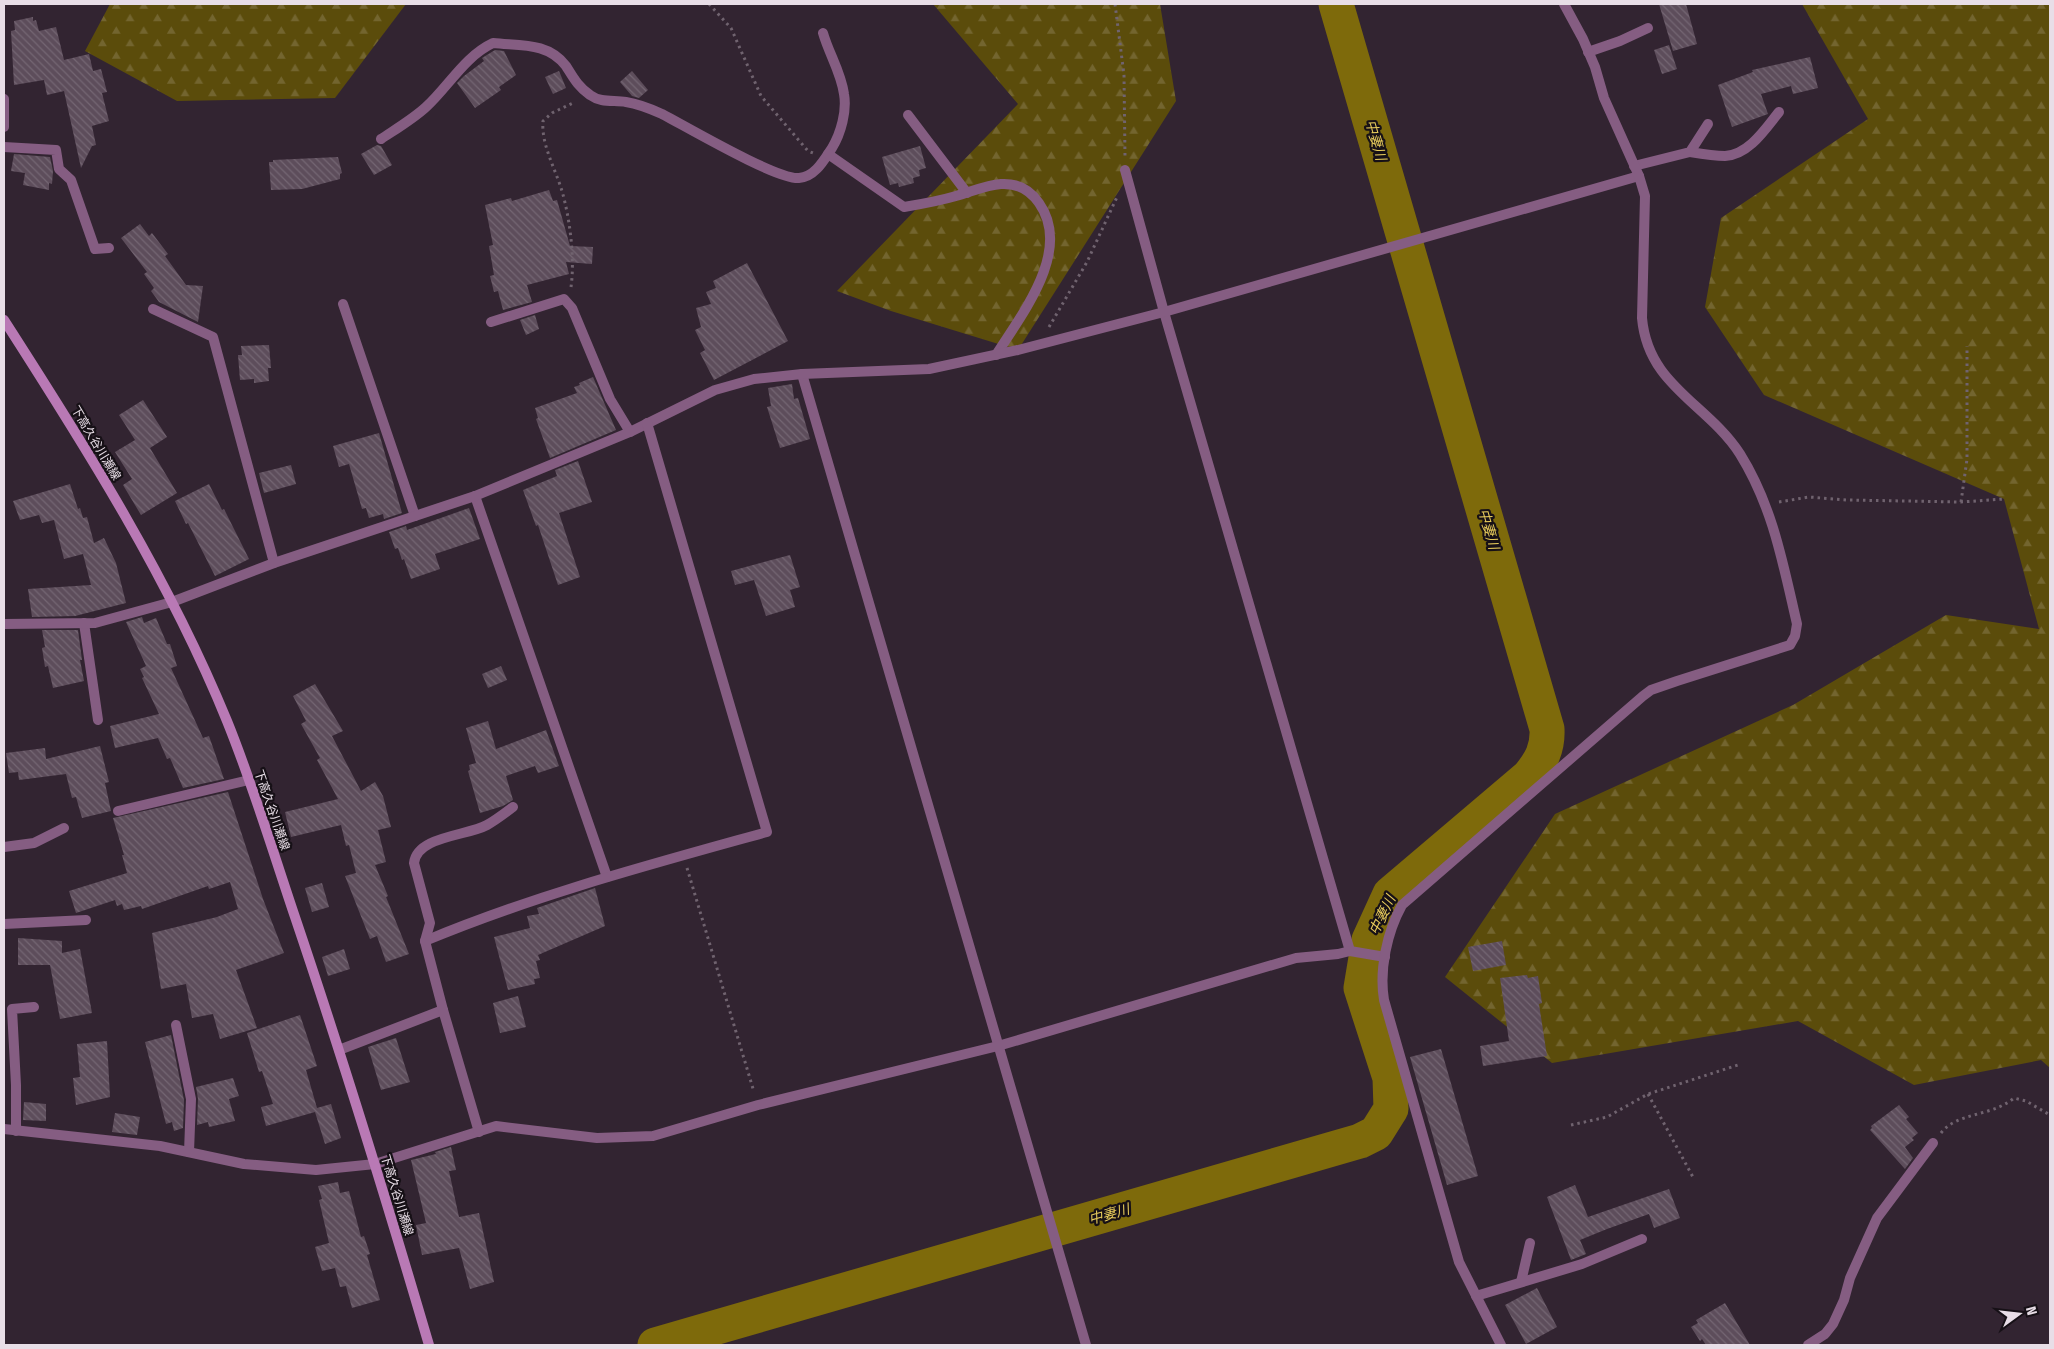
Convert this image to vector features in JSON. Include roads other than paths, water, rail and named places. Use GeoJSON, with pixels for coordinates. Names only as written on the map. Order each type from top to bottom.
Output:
{"type":"FeatureCollection","features":[{"type":"Feature","properties":{"kind":"main road","name":"下高久谷川瀬線"},"geometry":{"type":"LineString","coordinates":[[4,320],[112,492],[172,602],[227,721],[249,780],[339,1050],[429,1345]]}},
{"type":"Feature","properties":{"kind":"street"},"geometry":{"type":"LineString","coordinates":[[1501,1345],[1459,1262],[1384,1000],[1381,984],[1381,956],[1395,917],[1402,906],[1651,690],[1790,645],[1795,636],[1797,624],[1773,524],[1766,504],[1744,461],[1726,435],[1662,374],[1650,354],[1643,336],[1645,196],[1637,171],[1604,98],[1588,52],[1564,4]]}},
{"type":"Feature","properties":{"kind":"street"},"geometry":{"type":"LineString","coordinates":[[1588,52],[1620,41],[1648,28]]}},
{"type":"Feature","properties":{"kind":"street"},"geometry":{"type":"LineString","coordinates":[[382,139],[426,107],[472,58],[493,43],[540,47],[554,54],[565,66],[575,83],[590,95],[603,101],[624,102],[656,111],[774,172],[799,178],[811,174],[821,166],[834,144],[843,120],[845,95],[841,78],[823,33]]}},
{"type":"Feature","properties":{"kind":"street"},"geometry":{"type":"LineString","coordinates":[[4,99],[4,127]]}},
{"type":"Feature","properties":{"kind":"street"},"geometry":{"type":"LineString","coordinates":[[4,624],[95,623],[172,602],[274,563],[475,496],[630,432],[715,390],[754,379],[802,374],[929,369],[996,355],[1164,312],[1398,245],[1637,171],[1690,152],[1727,156],[1740,151],[1759,137],[1779,112]]}},
{"type":"Feature","properties":{"kind":"street"},"geometry":{"type":"LineString","coordinates":[[908,115],[967,193]]}},
{"type":"Feature","properties":{"kind":"street"},"geometry":{"type":"LineString","coordinates":[[1690,152],[1708,124]]}},
{"type":"Feature","properties":{"kind":"street"},"geometry":{"type":"LineString","coordinates":[[4,147],[56,150],[59,168],[71,180],[95,249],[109,248]]}},
{"type":"Feature","properties":{"kind":"street"},"geometry":{"type":"LineString","coordinates":[[826,157],[904,207],[925,204],[1000,184],[1015,185],[1032,193],[1047,217],[1050,238],[1046,266],[1035,294],[996,355]]}},
{"type":"Feature","properties":{"kind":"street"},"geometry":{"type":"LineString","coordinates":[[1125,170],[1164,312],[1350,951]]}},
{"type":"Feature","properties":{"kind":"street"},"geometry":{"type":"LineString","coordinates":[[491,322],[564,299],[572,308],[610,399],[630,432]]}},
{"type":"Feature","properties":{"kind":"street"},"geometry":{"type":"LineString","coordinates":[[343,304],[415,516]]}},
{"type":"Feature","properties":{"kind":"street"},"geometry":{"type":"LineString","coordinates":[[153,309],[213,337],[274,563]]}},
{"type":"Feature","properties":{"kind":"street"},"geometry":{"type":"LineString","coordinates":[[802,374],[1086,1345]]}},
{"type":"Feature","properties":{"kind":"street"},"geometry":{"type":"LineString","coordinates":[[425,941],[459,927],[606,877],[767,832],[647,424]]}},
{"type":"Feature","properties":{"kind":"street"},"geometry":{"type":"LineString","coordinates":[[475,496],[606,877]]}},
{"type":"Feature","properties":{"kind":"street"},"geometry":{"type":"LineString","coordinates":[[84,623],[98,720]]}},
{"type":"Feature","properties":{"kind":"street"},"geometry":{"type":"LineString","coordinates":[[118,811],[249,780]]}},
{"type":"Feature","properties":{"kind":"street"},"geometry":{"type":"LineString","coordinates":[[479,1132],[425,941],[430,923],[414,863],[415,856],[426,845],[487,826],[514,807]]}},
{"type":"Feature","properties":{"kind":"street"},"geometry":{"type":"LineString","coordinates":[[4,847],[34,843],[64,828]]}},
{"type":"Feature","properties":{"kind":"street"},"geometry":{"type":"LineString","coordinates":[[4,924],[86,920]]}},
{"type":"Feature","properties":{"kind":"street"},"geometry":{"type":"LineString","coordinates":[[4,1130],[160,1146],[244,1164],[316,1170],[374,1164],[496,1126],[597,1138],[653,1136],[758,1105],[998,1046],[1296,958],[1350,951],[1381,956]]}},
{"type":"Feature","properties":{"kind":"street"},"geometry":{"type":"LineString","coordinates":[[16,1131],[16,1085],[12,1010],[34,1007]]}},
{"type":"Feature","properties":{"kind":"street"},"geometry":{"type":"LineString","coordinates":[[339,1050],[443,1010]]}},
{"type":"Feature","properties":{"kind":"street"},"geometry":{"type":"LineString","coordinates":[[176,1025],[191,1099],[189,1152]]}},
{"type":"Feature","properties":{"kind":"street"},"geometry":{"type":"LineString","coordinates":[[1808,1345],[1825,1334],[1833,1324],[1844,1300],[1850,1278],[1877,1218],[1934,1143]]}},
{"type":"Feature","properties":{"kind":"street"},"geometry":{"type":"LineString","coordinates":[[1476,1296],[1582,1264],[1642,1240]]}},
{"type":"Feature","properties":{"kind":"street"},"geometry":{"type":"LineString","coordinates":[[1521,1282],[1530,1243]]}},
{"type":"Feature","properties":{"kind":"waterway","name":"中妻川"},"geometry":{"type":"LineString","coordinates":[[655,1345],[1360,1141],[1376,1133],[1391,1109],[1390,1078],[1361,988],[1369,940],[1390,894],[1529,776],[1543,754],[1547,729],[1336,4]]}}]}
